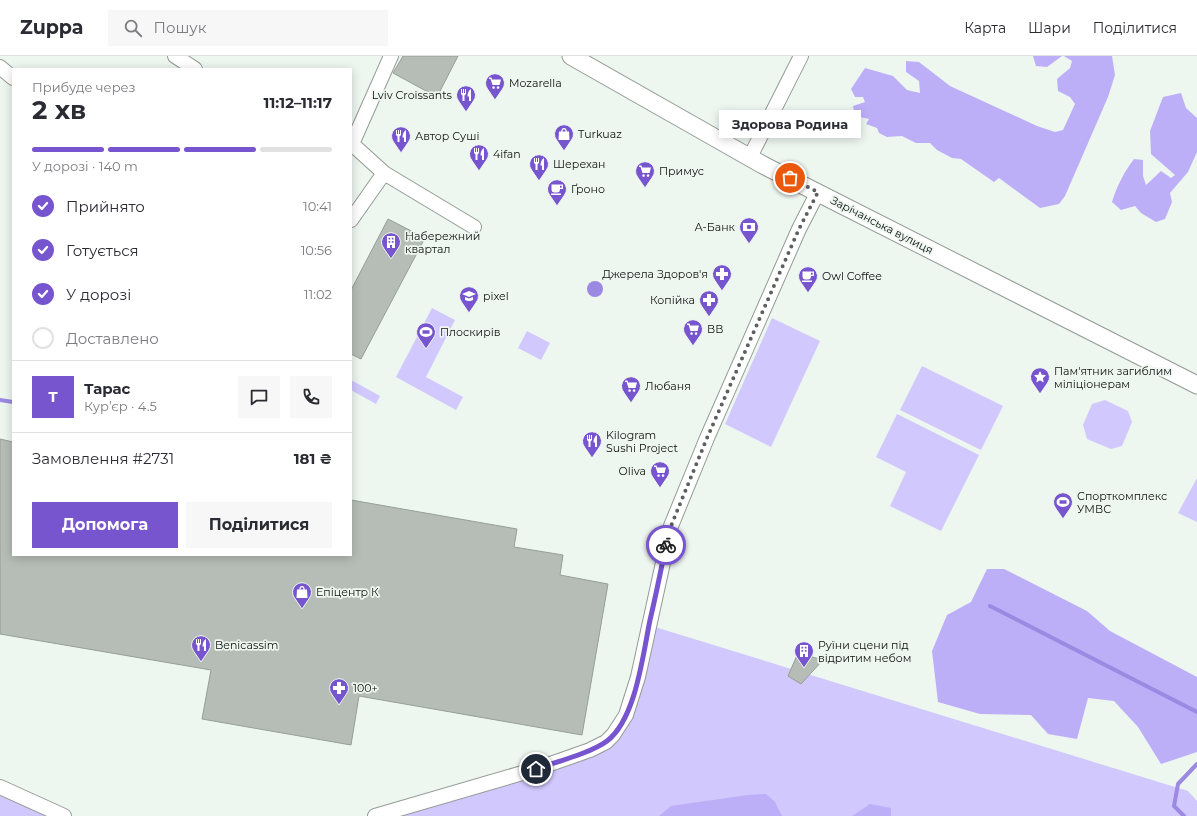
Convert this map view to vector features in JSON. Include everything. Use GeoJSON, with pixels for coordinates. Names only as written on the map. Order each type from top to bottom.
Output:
{"type":"FeatureCollection","features":[{"type":"Feature","properties":{"kind":"street"},"geometry":{"type":"LineString","coordinates":[[174,56],[193,68]]}},
{"type":"Feature","properties":{"kind":"street"},"geometry":{"type":"LineString","coordinates":[[391,56],[352,144],[384,173],[474,227]]}},
{"type":"Feature","properties":{"kind":"street","name":"Зарічанська вулиця"},"geometry":{"type":"LineString","coordinates":[[571,56],[750,157],[1197,385]]}},
{"type":"Feature","properties":{"kind":"street"},"geometry":{"type":"LineString","coordinates":[[750,157],[801,56]]}},
{"type":"Feature","properties":{"kind":"street"},"geometry":{"type":"LineString","coordinates":[[0,67],[12,77]]}},
{"type":"Feature","properties":{"kind":"street"},"geometry":{"type":"LineString","coordinates":[[352,219],[384,173]]}},
{"type":"Feature","properties":{"kind":"street"},"geometry":{"type":"LineString","coordinates":[[375,816],[536,769],[590,750],[606,742],[613,736],[626,715],[638,677],[671,526],[707,438],[799,229],[818,192]]}},
{"type":"Feature","properties":{"kind":"street"},"geometry":{"type":"LineString","coordinates":[[0,787],[64,816]]}},
{"type":"Feature","properties":{"kind":"shaded area"},"geometry":{"type":"Polygon","coordinates":[[[1033,56],[1062,56],[1047,67],[1036,66],[1033,56]]]}},
{"type":"Feature","properties":{"kind":"shaded area"},"geometry":{"type":"Polygon","coordinates":[[[1064,56],[1112,56],[1115,75],[1108,97],[1065,196],[1059,204],[1040,208],[999,178],[994,182],[961,159],[952,158],[937,150],[930,143],[916,143],[902,136],[887,137],[879,133],[877,128],[866,124],[869,119],[855,116],[853,106],[865,102],[863,97],[855,97],[851,89],[865,68],[893,76],[907,90],[920,93],[919,81],[906,72],[906,61],[919,62],[950,86],[1037,126],[1055,132],[1063,130],[1075,104],[1070,97],[1058,91],[1057,79],[1070,68],[1072,61],[1064,56]]]}},
{"type":"Feature","properties":{"kind":"shaded area"},"geometry":{"type":"Polygon","coordinates":[[[1181,93],[1186,108],[1197,118],[1197,152],[1188,172],[1170,193],[1172,202],[1165,219],[1156,222],[1141,213],[1135,206],[1121,210],[1112,202],[1121,179],[1134,159],[1143,160],[1143,176],[1146,185],[1161,171],[1171,178],[1175,175],[1151,154],[1150,131],[1163,97],[1181,93]]]}},
{"type":"Feature","properties":{"kind":"shaded area"},"geometry":{"type":"Polygon","coordinates":[[[592,281],[598,281],[603,286],[601,295],[598,297],[592,297],[587,292],[587,286],[592,281]]]}},
{"type":"Feature","properties":{"kind":"shaded area","name":"Плоскирів"},"geometry":{"type":"Polygon","coordinates":[[[432,308],[455,320],[426,377],[463,397],[456,410],[396,377],[432,308]]]}},
{"type":"Feature","properties":{"kind":"shaded area"},"geometry":{"type":"Polygon","coordinates":[[[772,318],[820,341],[771,447],[725,424],[772,318]]]}},
{"type":"Feature","properties":{"kind":"shaded area"},"geometry":{"type":"Polygon","coordinates":[[[527,331],[550,343],[541,360],[518,348],[527,331]]]}},
{"type":"Feature","properties":{"kind":"shaded area"},"geometry":{"type":"Polygon","coordinates":[[[922,366],[1003,406],[981,450],[900,410],[922,366]]]}},
{"type":"Feature","properties":{"kind":"shaded area"},"geometry":{"type":"Polygon","coordinates":[[[352,381],[380,396],[376,404],[352,391],[352,381]]]}},
{"type":"Feature","properties":{"kind":"shaded area"},"geometry":{"type":"Polygon","coordinates":[[[1105,400],[1128,411],[1132,422],[1122,446],[1111,449],[1087,439],[1083,425],[1092,404],[1105,400]]]}},
{"type":"Feature","properties":{"kind":"shaded area"},"geometry":{"type":"Polygon","coordinates":[[[897,414],[979,455],[941,531],[890,506],[906,472],[876,457],[897,414]]]}},
{"type":"Feature","properties":{"kind":"shaded area"},"geometry":{"type":"Polygon","coordinates":[[[1197,478],[1197,522],[1178,513],[1197,478]]]}},
{"type":"Feature","properties":{"kind":"shaded area"},"geometry":{"type":"Polygon","coordinates":[[[987,569],[1004,569],[1087,611],[1110,631],[1197,677],[1197,752],[1161,764],[1138,727],[1114,701],[1088,698],[1077,739],[1048,734],[1031,715],[980,714],[938,702],[932,651],[947,615],[971,602],[987,569]]]}},
{"type":"Feature","properties":{"kind":"shaded area"},"geometry":{"type":"Polygon","coordinates":[[[655,627],[1188,791],[1197,801],[1197,816],[396,816],[625,730],[639,701],[655,627]]]}},
{"type":"Feature","properties":{"kind":"shaded area"},"geometry":{"type":"Polygon","coordinates":[[[0,793],[49,816],[0,816],[0,793]]]}},
{"type":"Feature","properties":{"kind":"shaded area"},"geometry":{"type":"Polygon","coordinates":[[[766,794],[775,802],[782,816],[659,816],[671,806],[748,795],[766,794]]]}},
{"type":"Feature","properties":{"kind":"shaded area"},"geometry":{"type":"Polygon","coordinates":[[[870,804],[891,808],[891,816],[852,816],[870,804]]]}},
{"type":"Feature","properties":{"kind":"building"},"geometry":{"type":"Polygon","coordinates":[[[403,56],[458,56],[437,97],[393,73],[403,56]]]}},
{"type":"Feature","properties":{"kind":"building"},"geometry":{"type":"Polygon","coordinates":[[[388,219],[425,238],[361,359],[352,354],[352,288],[388,219]]]}},
{"type":"Feature","properties":{"kind":"building","name":"Епіцентр К"},"geometry":{"type":"Polygon","coordinates":[[[0,439],[12,442],[12,556],[352,556],[352,500],[517,529],[514,547],[563,555],[560,575],[608,584],[582,735],[359,696],[351,745],[202,719],[211,670],[0,634],[0,439]]]}},
{"type":"Feature","properties":{"kind":"building","name":"Руїни сцени під відритим небом"},"geometry":{"type":"Polygon","coordinates":[[[798,653],[823,660],[801,684],[788,676],[798,653]]]}},
{"type":"Feature","properties":{"kind":"waterway"},"geometry":{"type":"LineString","coordinates":[[0,400],[12,402]]}},
{"type":"Feature","properties":{"kind":"waterway"},"geometry":{"type":"LineString","coordinates":[[990,606],[1197,712]]}},
{"type":"Feature","properties":{"kind":"waterway"},"geometry":{"type":"LineString","coordinates":[[1184,816],[1174,806],[1178,784],[1197,764]]}},
{"type":"Feature","properties":{"kind":"way so far"},"geometry":{"type":"LineString","coordinates":[[666,545],[671,526],[707,438],[799,229],[818,192],[790,178]]}},
{"type":"Feature","properties":{"kind":"place","name":"Mozarella"},"geometry":{"type":"Point","coordinates":[495,100]}},
{"type":"Feature","properties":{"kind":"place","name":"Lviv Croissants"},"geometry":{"type":"Point","coordinates":[466,112]}},
{"type":"Feature","properties":{"kind":"place","name":"Turkuaz"},"geometry":{"type":"Point","coordinates":[564,151]}},
{"type":"Feature","properties":{"kind":"place","name":"Автор Суші"},"geometry":{"type":"Point","coordinates":[401,153]}},
{"type":"Feature","properties":{"kind":"place","name":"4ifan"},"geometry":{"type":"Point","coordinates":[479,171]}},
{"type":"Feature","properties":{"kind":"place","name":"Здорова Родина"},"geometry":{"type":"Point","coordinates":[790,178]}},
{"type":"Feature","properties":{"kind":"place","name":"Шерехан"},"geometry":{"type":"Point","coordinates":[539,181]}},
{"type":"Feature","properties":{"kind":"place","name":"Примус"},"geometry":{"type":"Point","coordinates":[645,188]}},
{"type":"Feature","properties":{"kind":"place","name":"Ґроно"},"geometry":{"type":"Point","coordinates":[557,206]}},
{"type":"Feature","properties":{"kind":"place","name":"А-Банк"},"geometry":{"type":"Point","coordinates":[749,244]}},
{"type":"Feature","properties":{"kind":"place","name":"Набережний квартал"},"geometry":{"type":"Point","coordinates":[391,259]}},
{"type":"Feature","properties":{"kind":"place","name":"Джерела Здоров'я"},"geometry":{"type":"Point","coordinates":[722,291]}},
{"type":"Feature","properties":{"kind":"place","name":"Owl Coffee"},"geometry":{"type":"Point","coordinates":[808,293]}},
{"type":"Feature","properties":{"kind":"place","name":"pixel"},"geometry":{"type":"Point","coordinates":[469,313]}},
{"type":"Feature","properties":{"kind":"place","name":"Копійка"},"geometry":{"type":"Point","coordinates":[709,317]}},
{"type":"Feature","properties":{"kind":"place","name":"ВВ"},"geometry":{"type":"Point","coordinates":[693,346]}},
{"type":"Feature","properties":{"kind":"place","name":"Плоскирів"},"geometry":{"type":"Point","coordinates":[426,349]}},
{"type":"Feature","properties":{"kind":"place","name":"Пам'ятник загиблим міліціонерам"},"geometry":{"type":"Point","coordinates":[1040,394]}},
{"type":"Feature","properties":{"kind":"place","name":"Любаня"},"geometry":{"type":"Point","coordinates":[631,403]}},
{"type":"Feature","properties":{"kind":"place","name":"Kilogram Sushi Project"},"geometry":{"type":"Point","coordinates":[592,458]}},
{"type":"Feature","properties":{"kind":"place","name":"Oliva"},"geometry":{"type":"Point","coordinates":[660,488]}},
{"type":"Feature","properties":{"kind":"place","name":"Спорткомплекс УМВС"},"geometry":{"type":"Point","coordinates":[1063,519]}},
{"type":"Feature","properties":{"kind":"place","name":"Епіцентр К"},"geometry":{"type":"Point","coordinates":[302,609]}},
{"type":"Feature","properties":{"kind":"place","name":"Benicassim"},"geometry":{"type":"Point","coordinates":[201,662]}},
{"type":"Feature","properties":{"kind":"place","name":"Руїни сцени під відритим небом"},"geometry":{"type":"Point","coordinates":[804,668]}},
{"type":"Feature","properties":{"kind":"place","name":"100+"},"geometry":{"type":"Point","coordinates":[339,705]}},
{"type":"Feature","properties":{"kind":"route"},"geometry":{"type":"LineString","coordinates":[[536,769],[590,750],[606,742],[613,736],[626,715],[638,677],[666,545]]}}]}
